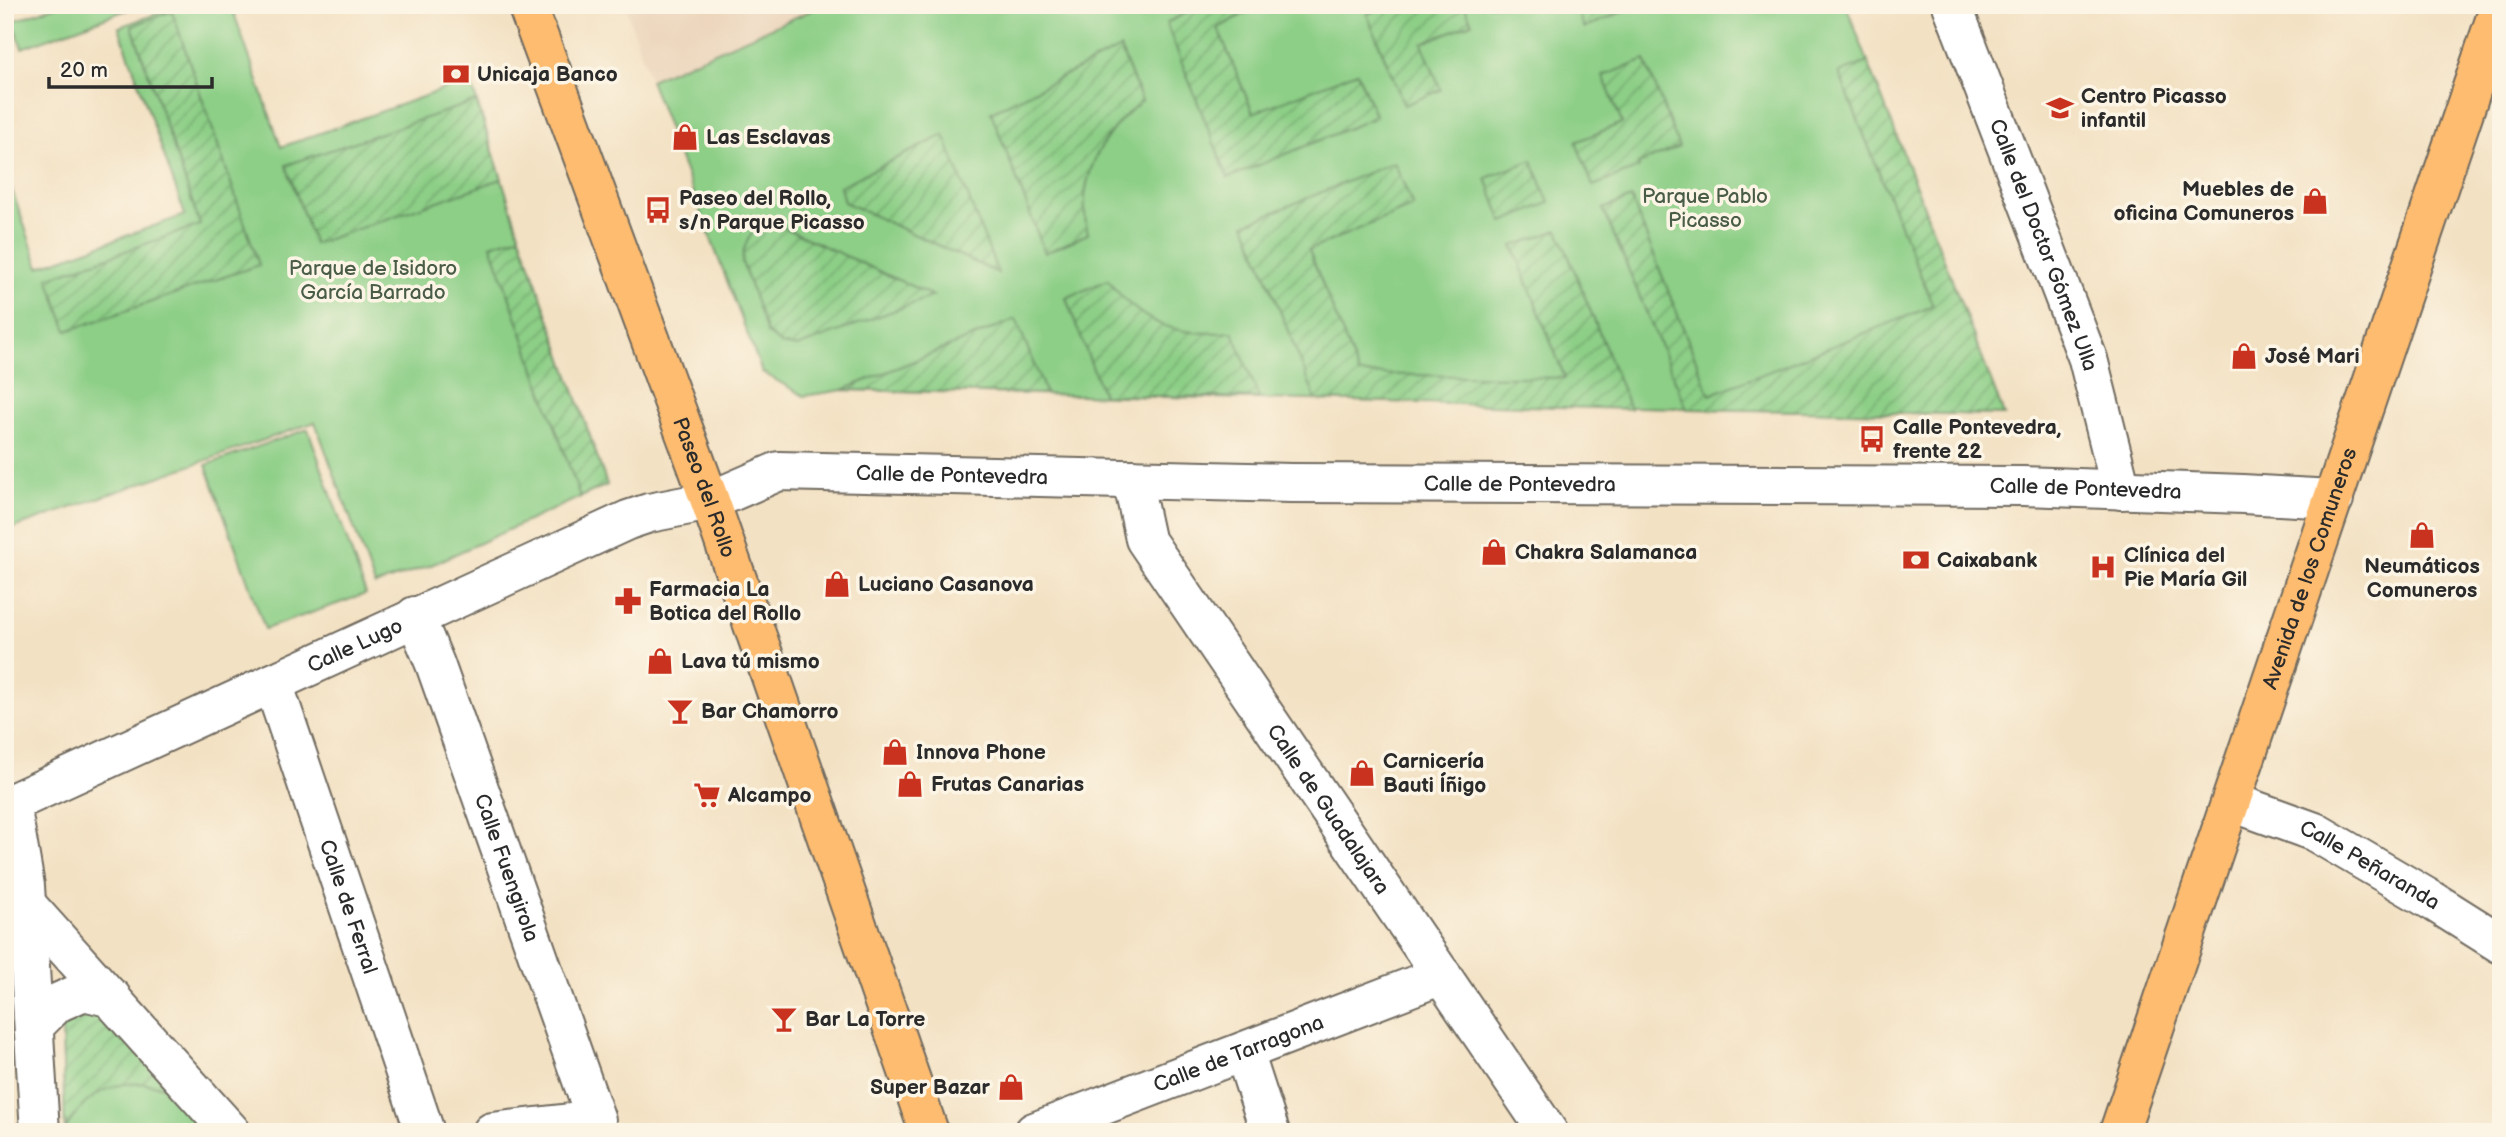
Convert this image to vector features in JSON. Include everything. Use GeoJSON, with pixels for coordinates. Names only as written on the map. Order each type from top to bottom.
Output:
{"type":"FeatureCollection","features":[{"type":"Feature","properties":{"kind":"main road","name":"Paseo del Rollo"},"geometry":{"type":"LineString","coordinates":[[527,5],[710,501],[929,1132]]}},
{"type":"Feature","properties":{"kind":"main road","name":"Avenida de los Comuneros"},"geometry":{"type":"LineString","coordinates":[[2119,1132],[2500,5]]}},
{"type":"Feature","properties":{"kind":"street","name":"Calle del Doctor Gómez Ulla"},"geometry":{"type":"LineString","coordinates":[[1952,5],[2088,359],[2120,490]]}},
{"type":"Feature","properties":{"kind":"street","name":"Calle de Pontevedra"},"geometry":{"type":"LineString","coordinates":[[710,501],[779,471],[1304,484],[1940,485],[2334,499]]}},
{"type":"Feature","properties":{"kind":"street","name":"Calle de Guadalajara"},"geometry":{"type":"LineString","coordinates":[[1132,479],[1145,539],[1548,1132]]}},
{"type":"Feature","properties":{"kind":"street","name":"Calle Lugo"},"geometry":{"type":"LineString","coordinates":[[8,805],[628,520],[710,501]]}},
{"type":"Feature","properties":{"kind":"street","name":"Calle Fuengirola"},"geometry":{"type":"LineString","coordinates":[[415,617],[435,664],[596,1120],[492,1132]]}},
{"type":"Feature","properties":{"kind":"street","name":"Calle de Ferral"},"geometry":{"type":"LineString","coordinates":[[273,683],[425,1132]]}},
{"type":"Feature","properties":{"kind":"street","name":"Calle Peñaranda"},"geometry":{"type":"LineString","coordinates":[[2232,802],[2315,832],[2501,944]]}},
{"type":"Feature","properties":{"kind":"street"},"geometry":{"type":"LineString","coordinates":[[8,805],[12,849],[25,887],[40,1132]]}},
{"type":"Feature","properties":{"kind":"street"},"geometry":{"type":"LineString","coordinates":[[25,903],[231,1132]]}},
{"type":"Feature","properties":{"kind":"street","name":"Calle de Tarragona"},"geometry":{"type":"LineString","coordinates":[[1034,1132],[1442,975]]}},
{"type":"Feature","properties":{"kind":"street"},"geometry":{"type":"LineString","coordinates":[[35,1025],[57,1003],[84,990],[112,998]]}},
{"type":"Feature","properties":{"kind":"street"},"geometry":{"type":"LineString","coordinates":[[1244,1052],[1270,1132]]}},
{"type":"Feature","properties":{"kind":"shaded area"},"geometry":{"type":"Polygon","coordinates":[[[625,5],[824,5],[650,80],[625,5]]]}},
{"type":"Feature","properties":{"kind":"green space"},"geometry":{"type":"Polygon","coordinates":[[[59,5],[140,5],[22,48],[13,21],[59,5]]]}},
{"type":"Feature","properties":{"kind":"green space","name":"Parque de Isidoro García Barrado"},"geometry":{"type":"Polygon","coordinates":[[[181,5],[231,5],[281,147],[470,80],[520,236],[607,485],[429,566],[375,585],[315,422],[5,531],[5,170],[39,267],[185,215],[119,27],[181,5]]]}},
{"type":"Feature","properties":{"kind":"green space","name":"Parque Pablo Picasso"},"geometry":{"type":"Polygon","coordinates":[[[824,5],[1846,5],[2004,415],[843,390],[804,396],[762,372],[650,80],[824,5]]]}},
{"type":"Feature","properties":{"kind":"green space"},"geometry":{"type":"Polygon","coordinates":[[[1202,5],[1260,5],[1218,28],[1253,113],[1357,72],[1376,117],[1228,178],[1166,23],[1202,5]]]}},
{"type":"Feature","properties":{"kind":"green space"},"geometry":{"type":"Polygon","coordinates":[[[1390,5],[1464,5],[1472,23],[1422,43],[1441,90],[1404,105],[1367,14],[1390,5]]]}},
{"type":"Feature","properties":{"kind":"green space"},"geometry":{"type":"Polygon","coordinates":[[[1575,5],[1623,5],[1625,11],[1584,28],[1575,5]]]}},
{"type":"Feature","properties":{"kind":"green space"},"geometry":{"type":"Polygon","coordinates":[[[172,11],[259,265],[67,331],[48,278],[200,225],[132,26],[172,11]]]}},
{"type":"Feature","properties":{"kind":"green space"},"geometry":{"type":"Polygon","coordinates":[[[1120,48],[1142,101],[1114,128],[1095,160],[1085,195],[1088,234],[1045,253],[991,112],[1120,48]]]}},
{"type":"Feature","properties":{"kind":"green space"},"geometry":{"type":"Polygon","coordinates":[[[1645,60],[1679,147],[1638,164],[1639,168],[1593,186],[1576,142],[1622,123],[1603,76],[1645,60]]]}},
{"type":"Feature","properties":{"kind":"green space"},"geometry":{"type":"Polygon","coordinates":[[[1868,62],[2004,415],[1687,409],[1603,209],[1631,198],[1710,395],[1933,306],[1839,73],[1868,62]]]}},
{"type":"Feature","properties":{"kind":"green space"},"geometry":{"type":"Polygon","coordinates":[[[476,101],[502,179],[314,244],[286,165],[476,101]]]}},
{"type":"Feature","properties":{"kind":"green space"},"geometry":{"type":"Polygon","coordinates":[[[944,135],[998,273],[844,202],[840,186],[944,135]]]}},
{"type":"Feature","properties":{"kind":"green space"},"geometry":{"type":"Polygon","coordinates":[[[1532,160],[1549,203],[1503,222],[1486,178],[1532,160]]]}},
{"type":"Feature","properties":{"kind":"green space"},"geometry":{"type":"Polygon","coordinates":[[[1394,162],[1413,206],[1309,250],[1359,374],[1565,378],[1513,246],[1558,230],[1630,409],[1316,400],[1245,224],[1394,162]]]}},
{"type":"Feature","properties":{"kind":"green space"},"geometry":{"type":"Polygon","coordinates":[[[763,224],[778,225],[933,296],[797,347],[781,344],[767,333],[742,262],[748,240],[763,224]]]}},
{"type":"Feature","properties":{"kind":"green space"},"geometry":{"type":"Polygon","coordinates":[[[520,236],[607,485],[580,497],[491,245],[520,236]]]}},
{"type":"Feature","properties":{"kind":"green space"},"geometry":{"type":"Polygon","coordinates":[[[1108,280],[1134,308],[1163,325],[1195,332],[1233,332],[1259,398],[1103,395],[1066,298],[1108,280]]]}},
{"type":"Feature","properties":{"kind":"green space"},"geometry":{"type":"Polygon","coordinates":[[[1016,319],[1046,394],[843,390],[1016,319]]]}},
{"type":"Feature","properties":{"kind":"green space"},"geometry":{"type":"Polygon","coordinates":[[[308,429],[366,594],[265,629],[206,465],[308,429]]]}},
{"type":"Feature","properties":{"kind":"green space"},"geometry":{"type":"Polygon","coordinates":[[[83,1010],[106,1015],[170,1089],[137,1083],[109,1088],[85,1104],[65,1130],[62,1028],[68,1019],[83,1010]]]}},
{"type":"Feature","properties":{"kind":"green space"},"geometry":{"type":"Polygon","coordinates":[[[95,1011],[206,1132],[65,1132],[62,1028],[95,1011]]]}},
{"type":"Feature","properties":{"kind":"place","name":"Unicaja Banco"},"geometry":{"type":"Point","coordinates":[456,74]}},
{"type":"Feature","properties":{"kind":"place","name":"Centro Picasso infantil"},"geometry":{"type":"Point","coordinates":[2060,108]}},
{"type":"Feature","properties":{"kind":"place","name":"Las Esclavas"},"geometry":{"type":"Point","coordinates":[685,137]}},
{"type":"Feature","properties":{"kind":"place","name":"Muebles de oficina Comuneros"},"geometry":{"type":"Point","coordinates":[2315,201]}},
{"type":"Feature","properties":{"kind":"place","name":"Paseo del Rollo, s/n Parque Picasso"},"geometry":{"type":"Point","coordinates":[658,210]}},
{"type":"Feature","properties":{"kind":"place","name":"José Mari"},"geometry":{"type":"Point","coordinates":[2244,356]}},
{"type":"Feature","properties":{"kind":"place","name":"Calle Pontevedra, frente 22"},"geometry":{"type":"Point","coordinates":[1872,439]}},
{"type":"Feature","properties":{"kind":"place","name":"Neumáticos Comuneros"},"geometry":{"type":"Point","coordinates":[2422,535]}},
{"type":"Feature","properties":{"kind":"place","name":"Chakra Salamanca"},"geometry":{"type":"Point","coordinates":[1494,552]}},
{"type":"Feature","properties":{"kind":"place","name":"Caixabank"},"geometry":{"type":"Point","coordinates":[1916,560]}},
{"type":"Feature","properties":{"kind":"place","name":"Clínica del Pie María Gil"},"geometry":{"type":"Point","coordinates":[2103,567]}},
{"type":"Feature","properties":{"kind":"place","name":"Luciano Casanova"},"geometry":{"type":"Point","coordinates":[837,584]}},
{"type":"Feature","properties":{"kind":"place","name":"Farmacia La Botica del Rollo"},"geometry":{"type":"Point","coordinates":[628,601]}},
{"type":"Feature","properties":{"kind":"place","name":"Lava tú mismo"},"geometry":{"type":"Point","coordinates":[660,661]}},
{"type":"Feature","properties":{"kind":"place","name":"Bar Chamorro"},"geometry":{"type":"Point","coordinates":[680,711]}},
{"type":"Feature","properties":{"kind":"place","name":"Innova Phone"},"geometry":{"type":"Point","coordinates":[895,752]}},
{"type":"Feature","properties":{"kind":"place","name":"Carnicería Bauti Íñigo"},"geometry":{"type":"Point","coordinates":[1362,773]}},
{"type":"Feature","properties":{"kind":"place","name":"Frutas Canarias"},"geometry":{"type":"Point","coordinates":[910,784]}},
{"type":"Feature","properties":{"kind":"place","name":"Alcampo"},"geometry":{"type":"Point","coordinates":[707,795]}},
{"type":"Feature","properties":{"kind":"place","name":"Bar La Torre"},"geometry":{"type":"Point","coordinates":[784,1019]}},
{"type":"Feature","properties":{"kind":"place","name":"Super Bazar"},"geometry":{"type":"Point","coordinates":[1011,1087]}}]}
